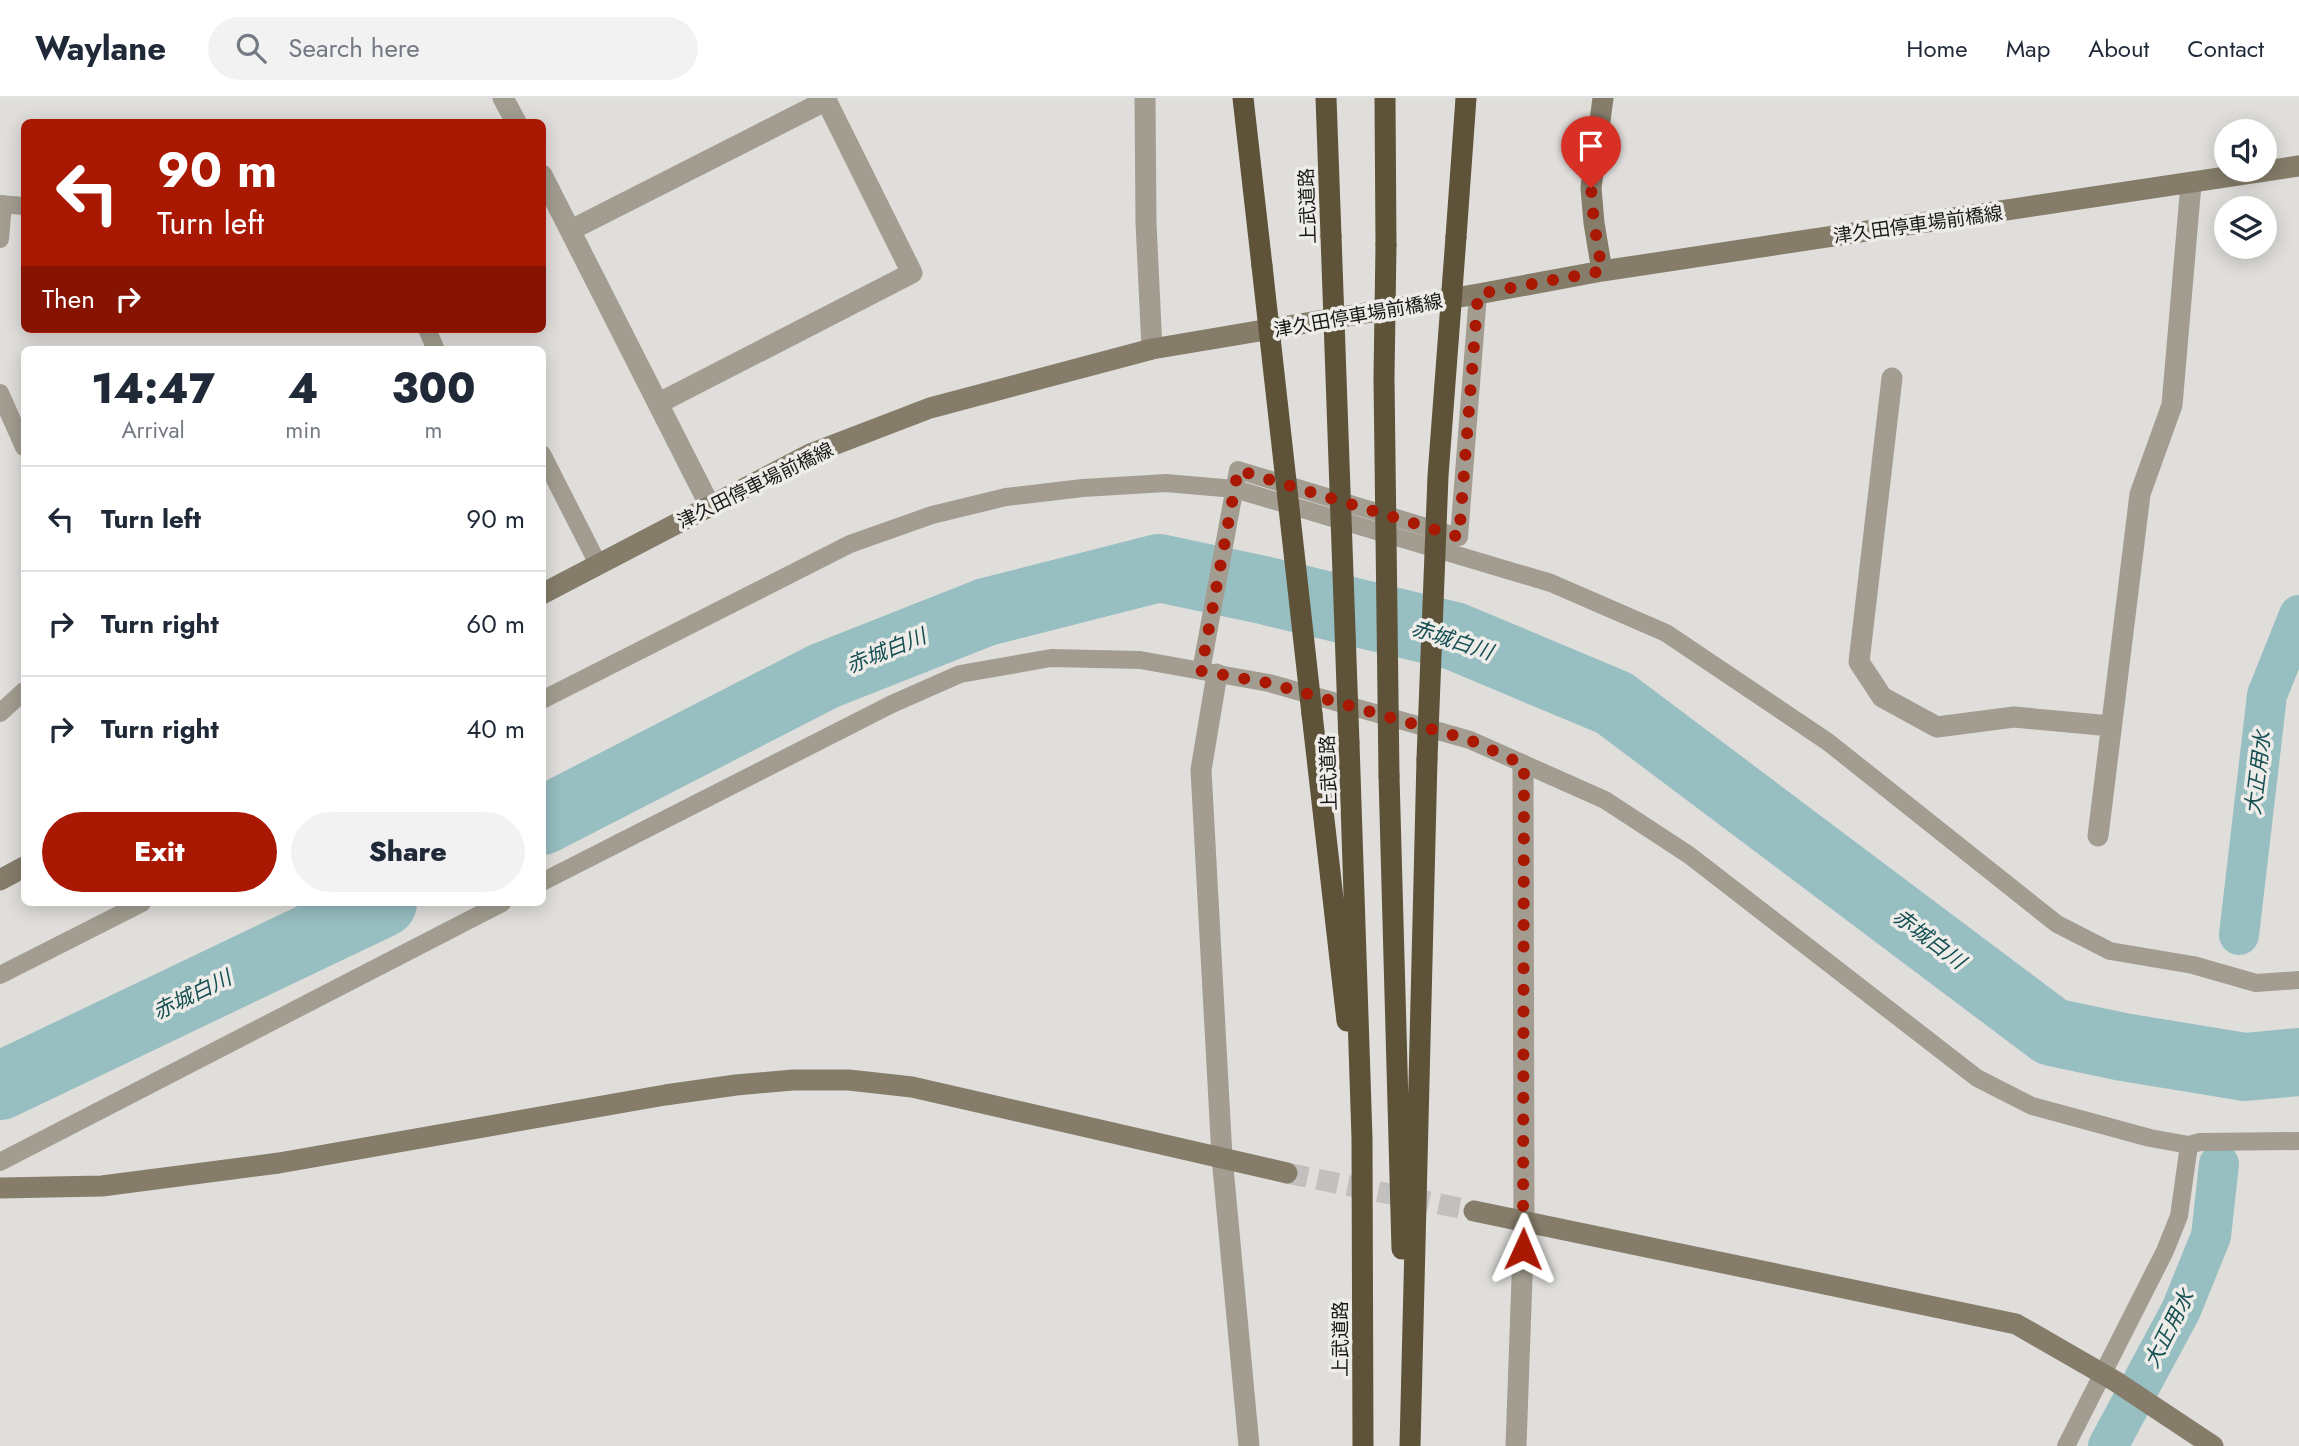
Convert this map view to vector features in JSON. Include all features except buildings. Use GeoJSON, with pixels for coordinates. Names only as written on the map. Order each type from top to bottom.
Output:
{"type":"FeatureCollection","features":[{"type":"Feature","properties":{"kind":"highway"},"geometry":{"type":"LineString","coordinates":[[1243,98],[1342,989],[1363,1138]]}},
{"type":"Feature","properties":{"kind":"highway","name":"上武道路"},"geometry":{"type":"LineString","coordinates":[[1326,98],[1363,1138],[1363,1446]]}},
{"type":"Feature","properties":{"kind":"highway"},"geometry":{"type":"LineString","coordinates":[[1385,98],[1384,378],[1390,776],[1408,1446]]}},
{"type":"Feature","properties":{"kind":"highway"},"geometry":{"type":"LineString","coordinates":[[1408,1446],[1427,759],[1438,476],[1466,98]]}},
{"type":"Feature","properties":{"kind":"street"},"geometry":{"type":"LineString","coordinates":[[503,98],[514,119]]}},
{"type":"Feature","properties":{"kind":"street"},"geometry":{"type":"LineString","coordinates":[[1144,98],[1152,349]]}},
{"type":"Feature","properties":{"kind":"street"},"geometry":{"type":"LineString","coordinates":[[1602,271],[1591,188],[1604,98]]}},
{"type":"Feature","properties":{"kind":"street"},"geometry":{"type":"LineString","coordinates":[[571,230],[826,99],[912,273],[659,403]]}},
{"type":"Feature","properties":{"kind":"street","name":"津久田停車場前橋線"},"geometry":{"type":"LineString","coordinates":[[546,592],[810,454],[930,408],[1152,349],[1602,271],[2299,166]]}},
{"type":"Feature","properties":{"kind":"street"},"geometry":{"type":"LineString","coordinates":[[546,183],[710,506]]}},
{"type":"Feature","properties":{"kind":"street"},"geometry":{"type":"LineString","coordinates":[[2098,836],[2140,494],[2172,405],[2191,184]]}},
{"type":"Feature","properties":{"kind":"street"},"geometry":{"type":"LineString","coordinates":[[1892,378],[1859,662],[1882,696],[1937,727],[2014,717],[2111,726]]}},
{"type":"Feature","properties":{"kind":"street"},"geometry":{"type":"LineString","coordinates":[[1209,672],[1201,770],[1222,1157],[1249,1446]]}},
{"type":"Feature","properties":{"kind":"street"},"geometry":{"type":"LineString","coordinates":[[1516,1446],[1524,1222],[1524,765]]}},
{"type":"Feature","properties":{"kind":"street"},"geometry":{"type":"LineString","coordinates":[[0,880],[21,869]]}},
{"type":"Feature","properties":{"kind":"street"},"geometry":{"type":"LineString","coordinates":[[0,1188],[102,1186],[266,1165],[665,1095],[793,1080],[849,1080],[912,1087],[1287,1173]]}},
{"type":"Feature","properties":{"kind":"street"},"geometry":{"type":"LineString","coordinates":[[1474,1211],[2016,1324],[2110,1378],[2213,1446]]}},
{"type":"Feature","properties":{"kind":"lane"},"geometry":{"type":"LineString","coordinates":[[0,239],[2,204],[21,206]]}},
{"type":"Feature","properties":{"kind":"lane"},"geometry":{"type":"LineString","coordinates":[[1209,672],[1204,652],[1238,470],[1459,537],[1478,294]]}},
{"type":"Feature","properties":{"kind":"lane"},"geometry":{"type":"LineString","coordinates":[[0,393],[21,440]]}},
{"type":"Feature","properties":{"kind":"lane"},"geometry":{"type":"LineString","coordinates":[[546,462],[598,564]]}},
{"type":"Feature","properties":{"kind":"lane"},"geometry":{"type":"LineString","coordinates":[[546,698],[850,544],[932,515],[1006,497],[1083,488],[1166,483],[1234,495],[1550,583],[1666,633],[1828,742],[2057,924],[2110,951],[2193,965],[2256,983],[2299,980]]}},
{"type":"Feature","properties":{"kind":"lane"},"geometry":{"type":"LineString","coordinates":[[546,880],[892,704],[960,674],[1051,658],[1140,660],[1269,683],[1470,740],[1605,800],[1689,855],[1977,1079],[2032,1106],[2150,1138],[2189,1145],[2200,1142],[2299,1142]]}},
{"type":"Feature","properties":{"kind":"lane"},"geometry":{"type":"LineString","coordinates":[[0,713],[21,694]]}},
{"type":"Feature","properties":{"kind":"lane"},"geometry":{"type":"LineString","coordinates":[[0,975],[136,906]]}},
{"type":"Feature","properties":{"kind":"lane"},"geometry":{"type":"LineString","coordinates":[[0,1162],[496,906]]}},
{"type":"Feature","properties":{"kind":"lane"},"geometry":{"type":"LineString","coordinates":[[2066,1446],[2110,1378],[2165,1251],[2179,1216],[2189,1145]]}},
{"type":"Feature","properties":{"kind":"waterway","name":"赤城白川"},"geometry":{"type":"LineString","coordinates":[[546,819],[824,676],[986,612],[1159,568],[1454,636],[1614,703],[2052,1032],[2245,1067],[2299,1062]]}},
{"type":"Feature","properties":{"kind":"waterway","name":"大正用水"},"geometry":{"type":"LineString","coordinates":[[2239,935],[2267,695],[2299,615]]}},
{"type":"Feature","properties":{"kind":"waterway","name":"赤城白川"},"geometry":{"type":"LineString","coordinates":[[0,1086],[377,906]]}},
{"type":"Feature","properties":{"kind":"waterway","name":"大正用水"},"geometry":{"type":"LineString","coordinates":[[2108,1446],[2181,1310],[2211,1236],[2219,1164]]}},
{"type":"Feature","properties":{"kind":"tunnel"},"geometry":{"type":"LineString","coordinates":[[1287,1173],[1474,1211]]}},
{"type":"Feature","properties":{"kind":"route"},"geometry":{"type":"LineString","coordinates":[[1523,1249],[1524,765],[1470,740],[1269,683],[1201,671],[1238,470],[1459,537],[1478,294],[1602,271],[1591,188]]}}]}
